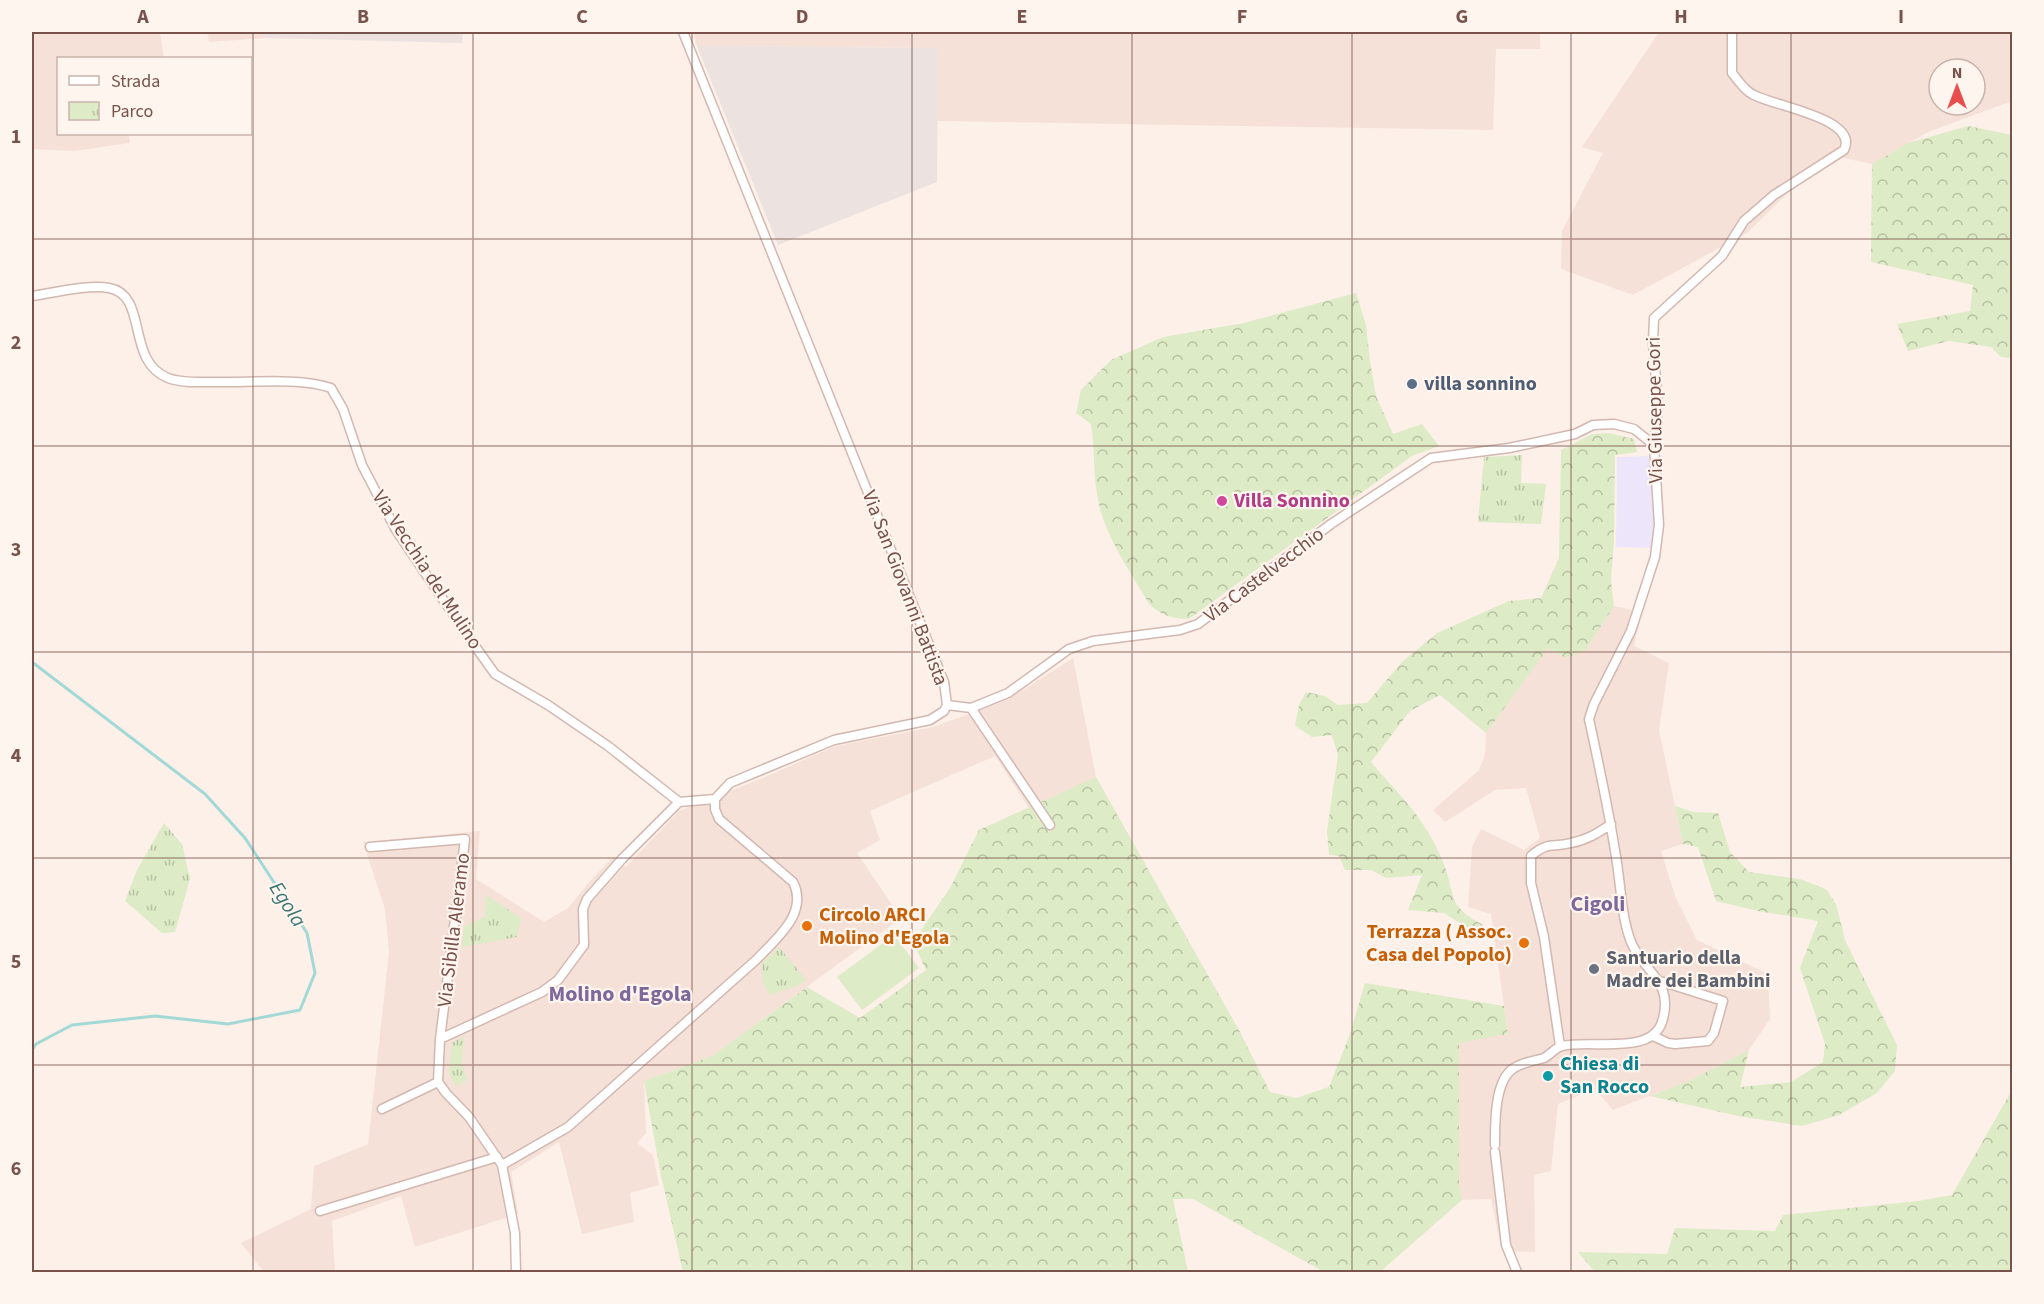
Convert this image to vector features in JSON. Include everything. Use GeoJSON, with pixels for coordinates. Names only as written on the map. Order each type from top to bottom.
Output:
{"type":"FeatureCollection","features":[{"type":"Feature","properties":{"kind":"street","name":"Via San Giovanni Battista"},"geometry":{"type":"LineString","coordinates":[[683,32],[944,682],[947,705],[944,711],[930,720],[834,741],[784,760],[730,783],[715,799]]}},
{"type":"Feature","properties":{"kind":"street","name":"Via Giuseppe Gori"},"geometry":{"type":"LineString","coordinates":[[1660,981],[1631,943],[1611,824],[1589,719],[1594,704],[1631,631],[1655,557],[1659,525],[1654,445],[1658,406],[1653,342],[1654,318],[1722,256],[1744,221],[1774,195],[1844,150],[1847,144],[1846,136],[1837,126],[1824,119],[1750,94],[1732,73],[1732,32]]}},
{"type":"Feature","properties":{"kind":"street","name":"Via Vecchia del Mulino"},"geometry":{"type":"LineString","coordinates":[[32,296],[98,287],[116,290],[127,299],[133,310],[147,363],[169,378],[202,382],[301,383],[332,388],[343,409],[362,465],[396,530],[495,674],[548,705],[608,746],[680,802]]}},
{"type":"Feature","properties":{"kind":"street","name":"Via Castelvecchio"},"geometry":{"type":"LineString","coordinates":[[947,705],[971,708],[1008,693],[1069,649],[1093,641],[1180,630],[1198,624],[1331,524],[1431,458],[1509,448],[1575,434],[1593,425],[1614,424],[1634,429],[1654,445]]}},
{"type":"Feature","properties":{"kind":"street"},"geometry":{"type":"LineString","coordinates":[[971,708],[1050,825]]}},
{"type":"Feature","properties":{"kind":"street"},"geometry":{"type":"LineString","coordinates":[[320,1211],[499,1161],[568,1127],[756,960],[779,936],[798,908],[797,890],[793,882],[719,819],[715,809],[715,799],[680,802],[623,858],[587,899],[583,909],[584,945],[558,980],[542,992],[441,1038]]}},
{"type":"Feature","properties":{"kind":"street"},"geometry":{"type":"LineString","coordinates":[[1560,1046],[1544,937],[1532,883],[1531,856],[1541,847],[1594,836],[1611,824]]}},
{"type":"Feature","properties":{"kind":"street","name":"Via Sibilla Aleramo"},"geometry":{"type":"LineString","coordinates":[[370,847],[465,839],[441,1038],[438,1082]]}},
{"type":"Feature","properties":{"kind":"street"},"geometry":{"type":"LineString","coordinates":[[1653,1036],[1675,1044],[1708,1041],[1714,1033],[1723,1001],[1660,981]]}},
{"type":"Feature","properties":{"kind":"street"},"geometry":{"type":"LineString","coordinates":[[1517,1272],[1506,1245],[1495,1148],[1496,1103],[1506,1076],[1513,1068],[1545,1057],[1560,1046],[1638,1042],[1653,1036],[1662,1024],[1666,1006],[1666,997],[1660,981]]}},
{"type":"Feature","properties":{"kind":"street"},"geometry":{"type":"LineString","coordinates":[[382,1109],[438,1082],[469,1117],[499,1161],[515,1233],[516,1272]]}},
{"type":"Feature","properties":{"kind":"shaded area"},"geometry":{"type":"Polygon","coordinates":[[[32,32],[160,32],[164,57],[57,57],[57,135],[129,135],[130,143],[74,151],[32,149],[32,32]]]}},
{"type":"Feature","properties":{"kind":"shaded area"},"geometry":{"type":"Polygon","coordinates":[[[207,32],[265,32],[266,38],[209,42],[207,32]]]}},
{"type":"Feature","properties":{"kind":"shaded area"},"geometry":{"type":"Polygon","coordinates":[[[265,32],[463,32],[462,43],[266,38],[265,32]]]}},
{"type":"Feature","properties":{"kind":"shaded area"},"geometry":{"type":"Polygon","coordinates":[[[693,32],[1540,32],[1540,49],[1496,49],[1493,130],[937,121],[938,48],[697,46],[693,32]]]}},
{"type":"Feature","properties":{"kind":"shaded area"},"geometry":{"type":"Polygon","coordinates":[[[1659,32],[2012,32],[2012,101],[1987,110],[1987,57],[1927,57],[1927,117],[1969,117],[1928,132],[1872,164],[1835,156],[1794,187],[1747,233],[1633,295],[1561,269],[1562,231],[1603,153],[1582,147],[1659,32]]]}},
{"type":"Feature","properties":{"kind":"shaded area"},"geometry":{"type":"Polygon","coordinates":[[[697,46],[938,48],[937,182],[778,245],[697,46]]]}},
{"type":"Feature","properties":{"kind":"shaded area"},"geometry":{"type":"Polygon","coordinates":[[[1648,456],[1652,467],[1653,493],[1654,527],[1651,548],[1616,547],[1617,457],[1648,456]]]}},
{"type":"Feature","properties":{"kind":"shaded area"},"geometry":{"type":"Polygon","coordinates":[[[1614,606],[1642,612],[1634,646],[1669,663],[1659,730],[1683,844],[1661,851],[1675,896],[1697,940],[1768,974],[1770,1019],[1749,1050],[1689,1081],[1613,1110],[1595,1089],[1558,1104],[1551,1171],[1534,1175],[1535,1252],[1502,1251],[1491,1199],[1462,1200],[1459,1186],[1459,1042],[1508,1034],[1491,914],[1468,907],[1472,847],[1481,829],[1524,850],[1540,838],[1526,788],[1495,790],[1445,822],[1433,810],[1479,770],[1485,754],[1486,733],[1548,647],[1566,657],[1585,651],[1614,606]]]}},
{"type":"Feature","properties":{"kind":"shaded area"},"geometry":{"type":"Polygon","coordinates":[[[1073,658],[1096,777],[1029,808],[995,756],[870,811],[880,840],[857,853],[901,918],[712,1056],[644,1081],[646,1133],[637,1143],[653,1155],[659,1185],[630,1193],[634,1222],[582,1234],[559,1142],[511,1172],[518,1214],[415,1247],[401,1196],[332,1221],[335,1272],[264,1272],[241,1243],[311,1209],[314,1166],[368,1144],[389,952],[385,909],[363,842],[480,831],[476,879],[544,922],[568,908],[612,858],[626,867],[679,811],[836,746],[933,727],[1007,700],[1073,658]]]}},
{"type":"Feature","properties":{"kind":"green space"},"geometry":{"type":"Polygon","coordinates":[[[1968,126],[2012,135],[2012,358],[2001,357],[1991,347],[1949,341],[1908,351],[1897,324],[1970,311],[1973,285],[1871,262],[1872,164],[1908,143],[1968,126]]]}},
{"type":"Feature","properties":{"kind":"green space"},"geometry":{"type":"Polygon","coordinates":[[[1356,293],[1366,325],[1376,396],[1393,434],[1422,424],[1439,446],[1412,456],[1189,619],[1167,616],[1158,611],[1149,604],[1118,551],[1100,509],[1091,424],[1076,413],[1081,390],[1111,360],[1163,337],[1244,323],[1356,293]]]}},
{"type":"Feature","properties":{"kind":"green space"},"geometry":{"type":"Polygon","coordinates":[[[1609,433],[1634,439],[1637,452],[1615,455],[1611,581],[1614,606],[1585,651],[1566,658],[1548,648],[1486,733],[1440,695],[1410,711],[1371,762],[1423,824],[1442,859],[1455,902],[1464,913],[1483,925],[1475,933],[1444,913],[1408,910],[1422,875],[1386,878],[1371,870],[1345,870],[1339,856],[1329,855],[1327,831],[1338,755],[1332,735],[1312,737],[1295,726],[1299,705],[1306,692],[1325,696],[1338,705],[1367,703],[1402,662],[1437,633],[1509,601],[1541,598],[1559,558],[1561,450],[1592,434],[1609,433]]]}},
{"type":"Feature","properties":{"kind":"green space"},"geometry":{"type":"Polygon","coordinates":[[[1522,455],[1521,483],[1546,484],[1541,524],[1478,522],[1484,457],[1522,455]]]}},
{"type":"Feature","properties":{"kind":"green space"},"geometry":{"type":"Polygon","coordinates":[[[1096,777],[1240,1032],[1270,1092],[1296,1098],[1329,1087],[1350,1034],[1365,983],[1504,1006],[1508,1034],[1459,1043],[1459,1186],[1462,1200],[1380,1272],[1324,1272],[1193,1199],[1173,1199],[1188,1272],[683,1272],[660,1171],[644,1081],[712,1056],[807,987],[860,1018],[926,970],[913,942],[950,888],[979,830],[1096,777]]]}},
{"type":"Feature","properties":{"kind":"green space"},"geometry":{"type":"Polygon","coordinates":[[[1675,806],[1693,812],[1718,813],[1730,852],[1749,872],[1800,879],[1826,889],[1836,904],[1845,940],[1897,1045],[1895,1071],[1877,1093],[1839,1115],[1802,1126],[1738,1116],[1650,1096],[1689,1081],[1749,1050],[1740,1087],[1791,1082],[1823,1062],[1825,1044],[1800,968],[1818,921],[1716,901],[1698,847],[1683,844],[1675,806]]]}},
{"type":"Feature","properties":{"kind":"green space"},"geometry":{"type":"Polygon","coordinates":[[[164,823],[182,844],[190,879],[175,932],[162,933],[125,901],[137,870],[164,823]]]}},
{"type":"Feature","properties":{"kind":"green space"},"geometry":{"type":"Polygon","coordinates":[[[486,895],[521,918],[517,937],[462,947],[464,926],[485,917],[486,895]]]}},
{"type":"Feature","properties":{"kind":"green space"},"geometry":{"type":"Polygon","coordinates":[[[894,935],[919,968],[862,1010],[837,977],[894,935]]]}},
{"type":"Feature","properties":{"kind":"green space"},"geometry":{"type":"Polygon","coordinates":[[[779,947],[806,980],[797,986],[769,995],[762,980],[762,963],[779,947]]]}},
{"type":"Feature","properties":{"kind":"green space"},"geometry":{"type":"Polygon","coordinates":[[[464,1036],[462,1064],[467,1080],[456,1086],[449,1073],[452,1043],[464,1036]]]}},
{"type":"Feature","properties":{"kind":"green space"},"geometry":{"type":"Polygon","coordinates":[[[2012,1090],[2012,1272],[1595,1272],[1578,1252],[1667,1254],[1675,1228],[1775,1231],[1783,1215],[1918,1201],[1952,1195],[2012,1090]]]}},
{"type":"Feature","properties":{"kind":"waterway","name":"Egola"},"geometry":{"type":"LineString","coordinates":[[32,662],[205,794],[245,838],[307,933],[315,973],[300,1010],[228,1024],[155,1016],[72,1025],[36,1044],[32,1050]]}},
{"type":"Feature","properties":{"kind":"place","name":"villa sonnino"},"geometry":{"type":"Point","coordinates":[1412,384]}},
{"type":"Feature","properties":{"kind":"place","name":"Villa Sonnino"},"geometry":{"type":"Point","coordinates":[1222,501]}},
{"type":"Feature","properties":{"kind":"place","name":"Circolo ARCI Molino d'Egola"},"geometry":{"type":"Point","coordinates":[807,926]}},
{"type":"Feature","properties":{"kind":"place","name":"Terrazza ( Assoc. Casa del Popolo)"},"geometry":{"type":"Point","coordinates":[1524,943]}},
{"type":"Feature","properties":{"kind":"place","name":"Santuario della Madre dei Bambini"},"geometry":{"type":"Point","coordinates":[1594,969]}},
{"type":"Feature","properties":{"kind":"place","name":"Chiesa di San Rocco"},"geometry":{"type":"Point","coordinates":[1548,1076]}},
{"type":"Feature","properties":{"kind":"district","name":"Cigoli"},"geometry":{"type":"Point","coordinates":[1598,904]}},
{"type":"Feature","properties":{"kind":"district","name":"Molino d'Egola"},"geometry":{"type":"Point","coordinates":[620,994]}}]}
